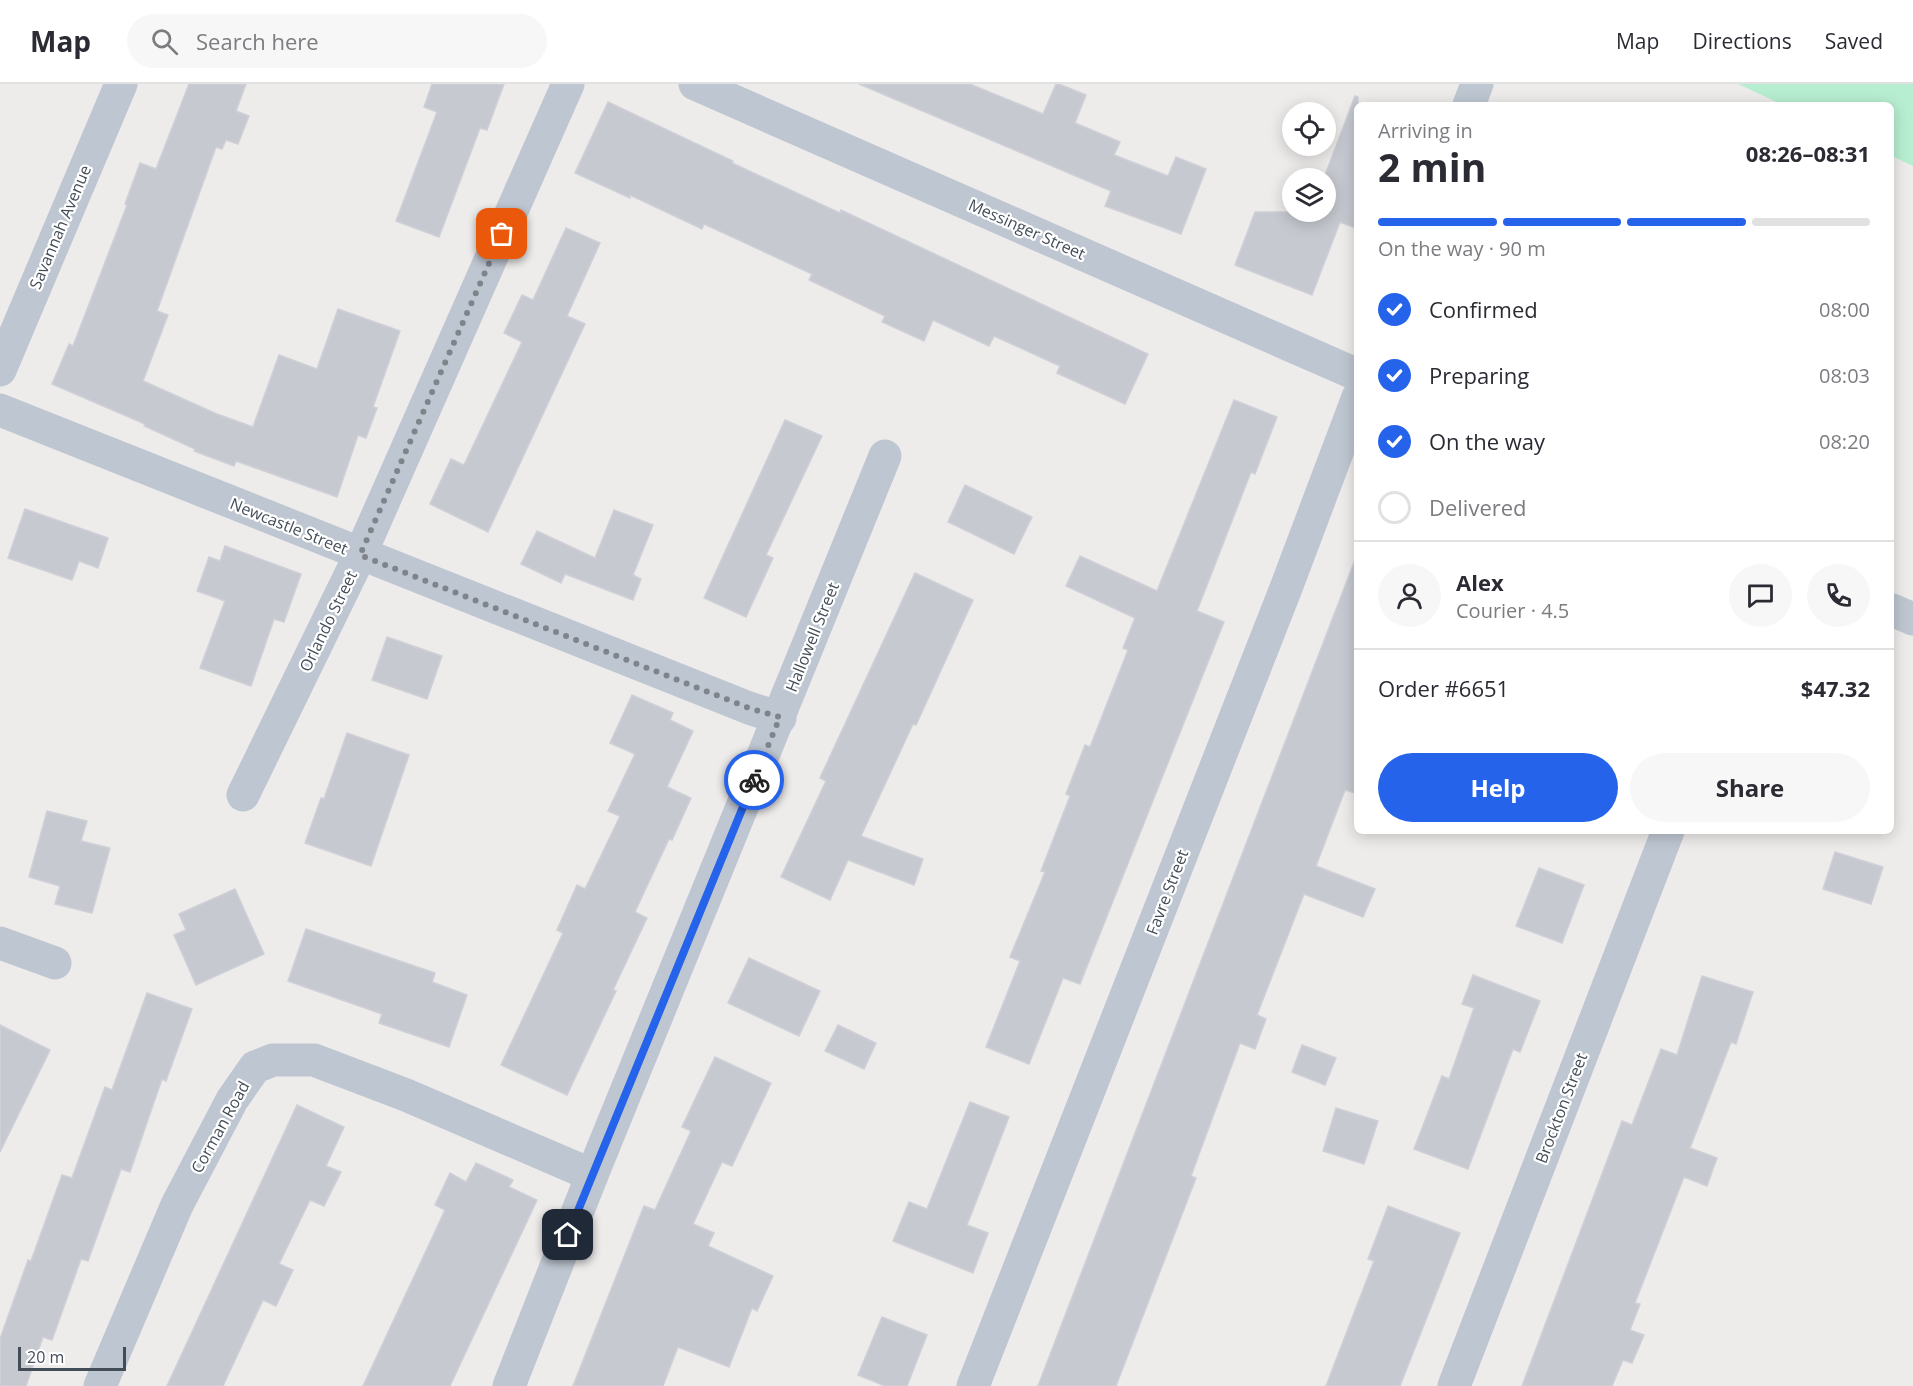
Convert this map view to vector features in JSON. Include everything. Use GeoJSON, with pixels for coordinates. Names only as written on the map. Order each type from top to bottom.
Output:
{"type":"FeatureCollection","features":[{"type":"Feature","properties":{"kind":"street","name":"Savannah Avenue"},"geometry":{"type":"LineString","coordinates":[[0,370],[121,84]]}},
{"type":"Feature","properties":{"kind":"street","name":"Orlando Street"},"geometry":{"type":"LineString","coordinates":[[243,795],[360,555],[568,84]]}},
{"type":"Feature","properties":{"kind":"street","name":"Messinger Street"},"geometry":{"type":"LineString","coordinates":[[695,84],[1354,373]]}},
{"type":"Feature","properties":{"kind":"street"},"geometry":{"type":"LineString","coordinates":[[1470,102],[1477,84]]}},
{"type":"Feature","properties":{"kind":"street","name":"Favre Street"},"geometry":{"type":"LineString","coordinates":[[973,1386],[1278,610],[1354,408]]}},
{"type":"Feature","properties":{"kind":"street","name":"Newcastle Street"},"geometry":{"type":"LineString","coordinates":[[0,410],[360,555],[739,704],[780,717]]}},
{"type":"Feature","properties":{"kind":"street","name":"Hallowell Street"},"geometry":{"type":"LineString","coordinates":[[509,1386],[592,1175],[885,456]]}},
{"type":"Feature","properties":{"kind":"street"},"geometry":{"type":"LineString","coordinates":[[1894,611],[1913,620]]}},
{"type":"Feature","properties":{"kind":"street","name":"Brockton Street"},"geometry":{"type":"LineString","coordinates":[[1454,1386],[1667,834]]}},
{"type":"Feature","properties":{"kind":"street"},"geometry":{"type":"LineString","coordinates":[[0,943],[55,963]]}},
{"type":"Feature","properties":{"kind":"street","name":"Corman Road"},"geometry":{"type":"LineString","coordinates":[[100,1386],[177,1205],[232,1100],[255,1067],[273,1060],[314,1060],[406,1095],[592,1175]]}},
{"type":"Feature","properties":{"kind":"green space"},"geometry":{"type":"Polygon","coordinates":[[[1738,84],[1913,84],[1913,166],[1894,157],[1894,102],[1777,102],[1738,84]]]}},
{"type":"Feature","properties":{"kind":"building"},"geometry":{"type":"Polygon","coordinates":[[[189,84],[246,84],[236,111],[249,116],[238,144],[226,140],[222,149],[216,147],[157,311],[168,315],[143,381],[217,414],[253,427],[279,355],[317,369],[338,309],[400,331],[373,407],[377,408],[366,438],[358,435],[337,497],[236,461],[234,466],[194,451],[195,449],[144,426],[145,424],[52,384],[69,344],[73,346],[127,205],[125,204],[140,163],[156,169],[189,84]]]}},
{"type":"Feature","properties":{"kind":"building"},"geometry":{"type":"Polygon","coordinates":[[[432,84],[504,84],[487,130],[480,128],[439,237],[396,221],[437,112],[424,107],[432,84]]]}},
{"type":"Feature","properties":{"kind":"building"},"geometry":{"type":"Polygon","coordinates":[[[859,84],[970,84],[1043,114],[1056,84],[1059,84],[1086,95],[1075,123],[1120,142],[1114,155],[1168,176],[1176,157],[1206,169],[1181,234],[1105,206],[1111,191],[859,84]]]}},
{"type":"Feature","properties":{"kind":"building"},"geometry":{"type":"Polygon","coordinates":[[[1355,96],[1358,97],[1358,102],[1354,102],[1354,227],[1340,222],[1312,295],[1235,265],[1255,212],[1282,212],[1282,222],[1336,222],[1336,168],[1328,168],[1332,156],[1336,156],[1336,146],[1355,96]]]}},
{"type":"Feature","properties":{"kind":"building"},"geometry":{"type":"Polygon","coordinates":[[[608,102],[733,161],[732,163],[840,213],[841,210],[1148,354],[1125,404],[1057,373],[1060,366],[994,336],[989,346],[933,320],[924,341],[882,322],[885,316],[809,280],[812,274],[704,224],[702,229],[630,195],[630,198],[575,173],[608,102]]]}},
{"type":"Feature","properties":{"kind":"building"},"geometry":{"type":"Polygon","coordinates":[[[566,228],[600,243],[567,316],[585,324],[488,532],[430,504],[451,459],[464,465],[522,342],[504,333],[522,295],[533,300],[566,228]]]}},
{"type":"Feature","properties":{"kind":"building"},"geometry":{"type":"Polygon","coordinates":[[[1234,400],[1277,417],[1255,474],[1251,472],[1197,611],[1224,622],[1080,984],[1063,978],[1029,1064],[986,1047],[1020,961],[1010,957],[1045,872],[1041,871],[1070,796],[1066,794],[1085,745],[1090,747],[1128,650],[1123,648],[1135,618],[1066,586],[1080,556],[1157,591],[1234,400]]]}},
{"type":"Feature","properties":{"kind":"building"},"geometry":{"type":"Polygon","coordinates":[[[785,420],[822,436],[766,555],[773,558],[746,617],[704,598],[785,420]]]}},
{"type":"Feature","properties":{"kind":"building"},"geometry":{"type":"Polygon","coordinates":[[[965,485],[1032,517],[1014,554],[948,522],[965,485]]]}},
{"type":"Feature","properties":{"kind":"building"},"geometry":{"type":"Polygon","coordinates":[[[25,509],[108,538],[98,568],[79,561],[72,580],[8,558],[25,509]]]}},
{"type":"Feature","properties":{"kind":"building"},"geometry":{"type":"Polygon","coordinates":[[[614,510],[653,525],[633,575],[641,579],[633,600],[565,574],[561,583],[521,564],[537,531],[595,558],[614,510]]]}},
{"type":"Feature","properties":{"kind":"building"},"geometry":{"type":"Polygon","coordinates":[[[225,546],[301,574],[284,622],[274,619],[251,686],[200,668],[225,601],[197,591],[209,557],[220,561],[225,546]]]}},
{"type":"Feature","properties":{"kind":"building"},"geometry":{"type":"Polygon","coordinates":[[[1354,563],[1354,793],[1345,790],[1316,866],[1375,889],[1363,917],[1304,894],[1257,1015],[1266,1019],[1255,1049],[1240,1043],[1191,1176],[1196,1178],[1116,1386],[1038,1386],[1354,563]]]}},
{"type":"Feature","properties":{"kind":"building"},"geometry":{"type":"Polygon","coordinates":[[[915,573],[973,600],[916,725],[913,724],[861,836],[923,859],[914,885],[848,860],[830,900],[781,877],[826,781],[820,778],[915,573]]]}},
{"type":"Feature","properties":{"kind":"building"},"geometry":{"type":"Polygon","coordinates":[[[387,637],[442,656],[427,699],[372,680],[387,637]]]}},
{"type":"Feature","properties":{"kind":"building"},"geometry":{"type":"Polygon","coordinates":[[[632,695],[673,713],[670,720],[693,731],[667,787],[691,798],[635,912],[647,918],[613,990],[616,991],[567,1095],[501,1065],[563,933],[557,930],[577,885],[585,889],[620,816],[608,811],[635,754],[610,743],[632,695]]]}},
{"type":"Feature","properties":{"kind":"building"},"geometry":{"type":"Polygon","coordinates":[[[347,733],[409,755],[371,866],[305,843],[321,798],[324,799],[347,733]]]}},
{"type":"Feature","properties":{"kind":"building"},"geometry":{"type":"Polygon","coordinates":[[[47,811],[87,821],[81,841],[110,848],[92,913],[55,904],[60,886],[29,877],[47,811]]]}},
{"type":"Feature","properties":{"kind":"building"},"geometry":{"type":"Polygon","coordinates":[[[1835,852],[1883,867],[1871,904],[1823,889],[1835,852]]]}},
{"type":"Feature","properties":{"kind":"building"},"geometry":{"type":"Polygon","coordinates":[[[1539,868],[1584,885],[1562,943],[1516,926],[1539,868]]]}},
{"type":"Feature","properties":{"kind":"building"},"geometry":{"type":"Polygon","coordinates":[[[235,889],[264,954],[196,985],[174,935],[186,930],[179,914],[235,889]]]}},
{"type":"Feature","properties":{"kind":"building"},"geometry":{"type":"Polygon","coordinates":[[[306,929],[435,973],[432,982],[467,995],[449,1047],[379,1023],[382,1014],[288,981],[306,929]]]}},
{"type":"Feature","properties":{"kind":"building"},"geometry":{"type":"Polygon","coordinates":[[[749,958],[820,991],[799,1036],[728,1003],[749,958]]]}},
{"type":"Feature","properties":{"kind":"building"},"geometry":{"type":"Polygon","coordinates":[[[1473,975],[1540,1001],[1520,1052],[1513,1049],[1468,1169],[1414,1149],[1442,1076],[1449,1079],[1474,1008],[1462,1004],[1473,975]]]}},
{"type":"Feature","properties":{"kind":"building"},"geometry":{"type":"Polygon","coordinates":[[[1702,976],[1753,992],[1736,1044],[1731,1042],[1690,1148],[1717,1158],[1707,1186],[1684,1177],[1635,1303],[1640,1304],[1630,1330],[1644,1335],[1632,1363],[1623,1360],[1612,1386],[1522,1386],[1622,1121],[1632,1125],[1661,1049],[1677,1055],[1702,976]]]}},
{"type":"Feature","properties":{"kind":"building"},"geometry":{"type":"Polygon","coordinates":[[[147,993],[192,1009],[166,1081],[162,1079],[130,1172],[121,1169],[88,1261],[81,1259],[52,1340],[43,1337],[26,1386],[0,1386],[0,1339],[28,1260],[31,1261],[62,1175],[72,1178],[105,1087],[112,1090],[147,993]]]}},
{"type":"Feature","properties":{"kind":"building"},"geometry":{"type":"Polygon","coordinates":[[[0,1025],[50,1050],[0,1152],[0,1025]]]}},
{"type":"Feature","properties":{"kind":"building"},"geometry":{"type":"Polygon","coordinates":[[[838,1025],[876,1043],[864,1069],[825,1051],[838,1025]]]}},
{"type":"Feature","properties":{"kind":"building"},"geometry":{"type":"Polygon","coordinates":[[[1302,1045],[1336,1058],[1325,1085],[1292,1072],[1302,1045]]]}},
{"type":"Feature","properties":{"kind":"building"},"geometry":{"type":"Polygon","coordinates":[[[715,1057],[771,1083],[732,1166],[722,1162],[693,1224],[714,1233],[708,1246],[773,1276],[757,1311],[752,1308],[729,1367],[678,1347],[663,1386],[573,1386],[644,1206],[655,1210],[691,1131],[682,1127],[715,1057]]]}},
{"type":"Feature","properties":{"kind":"building"},"geometry":{"type":"Polygon","coordinates":[[[970,1102],[1009,1117],[967,1225],[988,1233],[973,1273],[893,1241],[909,1202],[927,1209],[970,1102]]]}},
{"type":"Feature","properties":{"kind":"building"},"geometry":{"type":"Polygon","coordinates":[[[297,1105],[344,1127],[326,1166],[341,1172],[324,1206],[310,1200],[279,1264],[293,1270],[276,1306],[263,1300],[223,1386],[167,1386],[297,1105]]]}},
{"type":"Feature","properties":{"kind":"building"},"geometry":{"type":"Polygon","coordinates":[[[1336,1108],[1378,1121],[1364,1164],[1323,1151],[1336,1108]]]}},
{"type":"Feature","properties":{"kind":"building"},"geometry":{"type":"Polygon","coordinates":[[[476,1163],[513,1180],[509,1187],[537,1200],[450,1386],[363,1386],[445,1210],[435,1205],[450,1173],[466,1182],[476,1163]]]}},
{"type":"Feature","properties":{"kind":"building"},"geometry":{"type":"Polygon","coordinates":[[[1388,1206],[1460,1233],[1400,1386],[1326,1386],[1374,1261],[1368,1259],[1388,1206]]]}},
{"type":"Feature","properties":{"kind":"building"},"geometry":{"type":"Polygon","coordinates":[[[882,1317],[927,1335],[907,1386],[885,1386],[858,1375],[882,1317]]]}},
{"type":"Feature","properties":{"kind":"way so far"},"geometry":{"type":"LineString","coordinates":[[502,234],[360,555],[749,708],[780,717],[754,780]]}},
{"type":"Feature","properties":{"kind":"route"},"geometry":{"type":"LineString","coordinates":[[568,1235],[754,780]]}}]}
